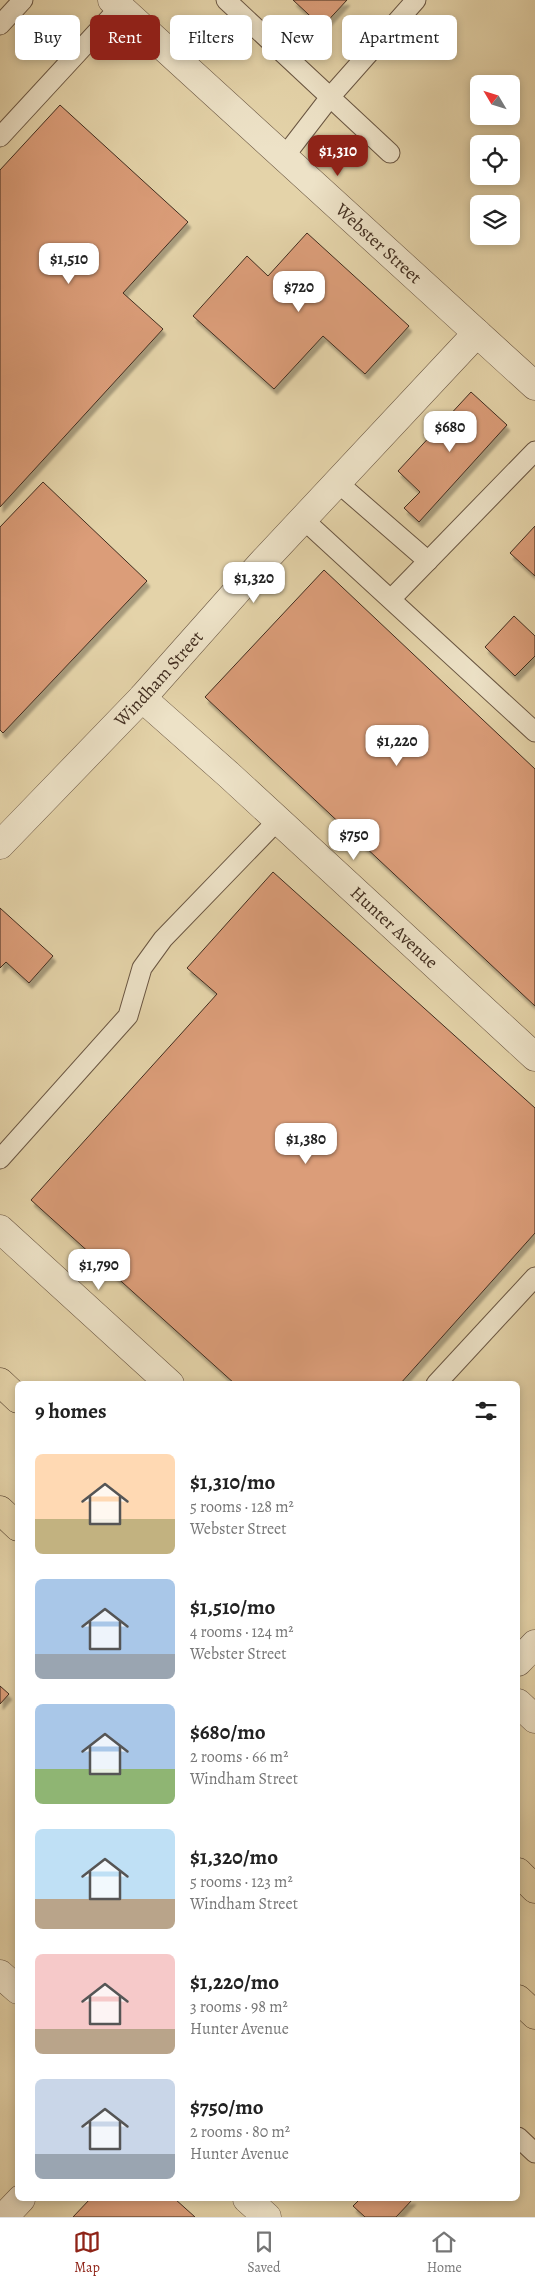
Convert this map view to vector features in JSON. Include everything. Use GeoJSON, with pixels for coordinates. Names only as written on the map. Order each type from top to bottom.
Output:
{"type":"FeatureCollection","features":[{"type":"Feature","properties":{"kind":"highway"},"geometry":{"type":"LineString","coordinates":[[0,1382],[15,1396]]}},
{"type":"Feature","properties":{"kind":"highway"},"geometry":{"type":"LineString","coordinates":[[0,1510],[15,1524]]}},
{"type":"Feature","properties":{"kind":"highway"},"geometry":{"type":"LineString","coordinates":[[520,1874],[535,1889]]}},
{"type":"Feature","properties":{"kind":"highway"},"geometry":{"type":"LineString","coordinates":[[520,2001],[535,2015]]}},
{"type":"Feature","properties":{"kind":"street","name":"Webster Street"},"geometry":{"type":"LineString","coordinates":[[116,4],[535,386]]}},
{"type":"Feature","properties":{"kind":"street","name":"Windham Street"},"geometry":{"type":"LineString","coordinates":[[0,845],[142,698],[303,518],[477,333]]}},
{"type":"Feature","properties":{"kind":"street","name":"Hunter Avenue"},"geometry":{"type":"LineString","coordinates":[[142,698],[278,820],[535,1057]]}},
{"type":"Feature","properties":{"kind":"street"},"geometry":{"type":"LineString","coordinates":[[0,1229],[167,1381]]}},
{"type":"Feature","properties":{"kind":"street"},"geometry":{"type":"LineString","coordinates":[[520,1660],[535,1644]]}},
{"type":"Feature","properties":{"kind":"street"},"geometry":{"type":"LineString","coordinates":[[520,1705],[535,1719]]}},
{"type":"Feature","properties":{"kind":"street"},"geometry":{"type":"LineString","coordinates":[[0,1974],[15,1987]]}},
{"type":"Feature","properties":{"kind":"street"},"geometry":{"type":"LineString","coordinates":[[4,2217],[19,2201]]}},
{"type":"Feature","properties":{"kind":"street"},"geometry":{"type":"LineString","coordinates":[[249,2201],[267,2217]]}},
{"type":"Feature","properties":{"kind":"lane"},"geometry":{"type":"LineString","coordinates":[[226,0],[390,153]]}},
{"type":"Feature","properties":{"kind":"lane"},"geometry":{"type":"LineString","coordinates":[[284,157],[331,96],[416,0]]}},
{"type":"Feature","properties":{"kind":"lane"},"geometry":{"type":"LineString","coordinates":[[0,25],[20,1]]}},
{"type":"Feature","properties":{"kind":"lane"},"geometry":{"type":"LineString","coordinates":[[0,137],[116,4]]}},
{"type":"Feature","properties":{"kind":"lane"},"geometry":{"type":"LineString","coordinates":[[391,599],[535,451]]}},
{"type":"Feature","properties":{"kind":"lane"},"geometry":{"type":"LineString","coordinates":[[337,482],[428,561]]}},
{"type":"Feature","properties":{"kind":"lane"},"geometry":{"type":"LineString","coordinates":[[303,518],[535,732]]}},
{"type":"Feature","properties":{"kind":"lane"},"geometry":{"type":"LineString","coordinates":[[0,1159],[128,1016],[142,968],[163,939],[278,820]]}},
{"type":"Feature","properties":{"kind":"lane"},"geometry":{"type":"LineString","coordinates":[[439,1381],[535,1277]]}},
{"type":"Feature","properties":{"kind":"lane"},"geometry":{"type":"LineString","coordinates":[[520,2139],[535,2153]]}},
{"type":"Feature","properties":{"kind":"building"},"geometry":{"type":"Polygon","coordinates":[[[293,0],[347,0],[332,16],[309,15],[293,0]]]}},
{"type":"Feature","properties":{"kind":"building"},"geometry":{"type":"Polygon","coordinates":[[[60,105],[188,222],[123,293],[163,329],[0,507],[0,170],[60,105]]]}},
{"type":"Feature","properties":{"kind":"building"},"geometry":{"type":"Polygon","coordinates":[[[307,233],[409,326],[365,374],[323,336],[274,389],[193,316],[247,256],[268,276],[307,233]]]}},
{"type":"Feature","properties":{"kind":"building"},"geometry":{"type":"Polygon","coordinates":[[[471,392],[507,425],[419,522],[404,508],[420,492],[398,471],[471,392]]]}},
{"type":"Feature","properties":{"kind":"building"},"geometry":{"type":"Polygon","coordinates":[[[43,482],[147,581],[3,733],[0,730],[0,527],[43,482]]]}},
{"type":"Feature","properties":{"kind":"building"},"geometry":{"type":"Polygon","coordinates":[[[535,526],[535,576],[510,553],[535,526]]]}},
{"type":"Feature","properties":{"kind":"building"},"geometry":{"type":"Polygon","coordinates":[[[324,570],[535,769],[535,1006],[205,697],[324,570]]]}},
{"type":"Feature","properties":{"kind":"building"},"geometry":{"type":"Polygon","coordinates":[[[514,616],[535,636],[535,656],[515,676],[485,647],[514,616]]]}},
{"type":"Feature","properties":{"kind":"building"},"geometry":{"type":"Polygon","coordinates":[[[273,872],[535,1108],[535,1233],[403,1381],[232,1381],[31,1200],[217,994],[187,968],[273,872]]]}},
{"type":"Feature","properties":{"kind":"building"},"geometry":{"type":"Polygon","coordinates":[[[0,908],[53,956],[29,983],[6,962],[0,968],[0,908]]]}},
{"type":"Feature","properties":{"kind":"building"},"geometry":{"type":"Polygon","coordinates":[[[0,1686],[9,1694],[0,1704],[0,1686]]]}},
{"type":"Feature","properties":{"kind":"building"},"geometry":{"type":"Polygon","coordinates":[[[88,2201],[177,2201],[195,2217],[73,2217],[88,2201]]]}},
{"type":"Feature","properties":{"kind":"building"},"geometry":{"type":"Polygon","coordinates":[[[358,2201],[411,2201],[396,2217],[365,2217],[353,2206],[358,2201]]]}}]}
